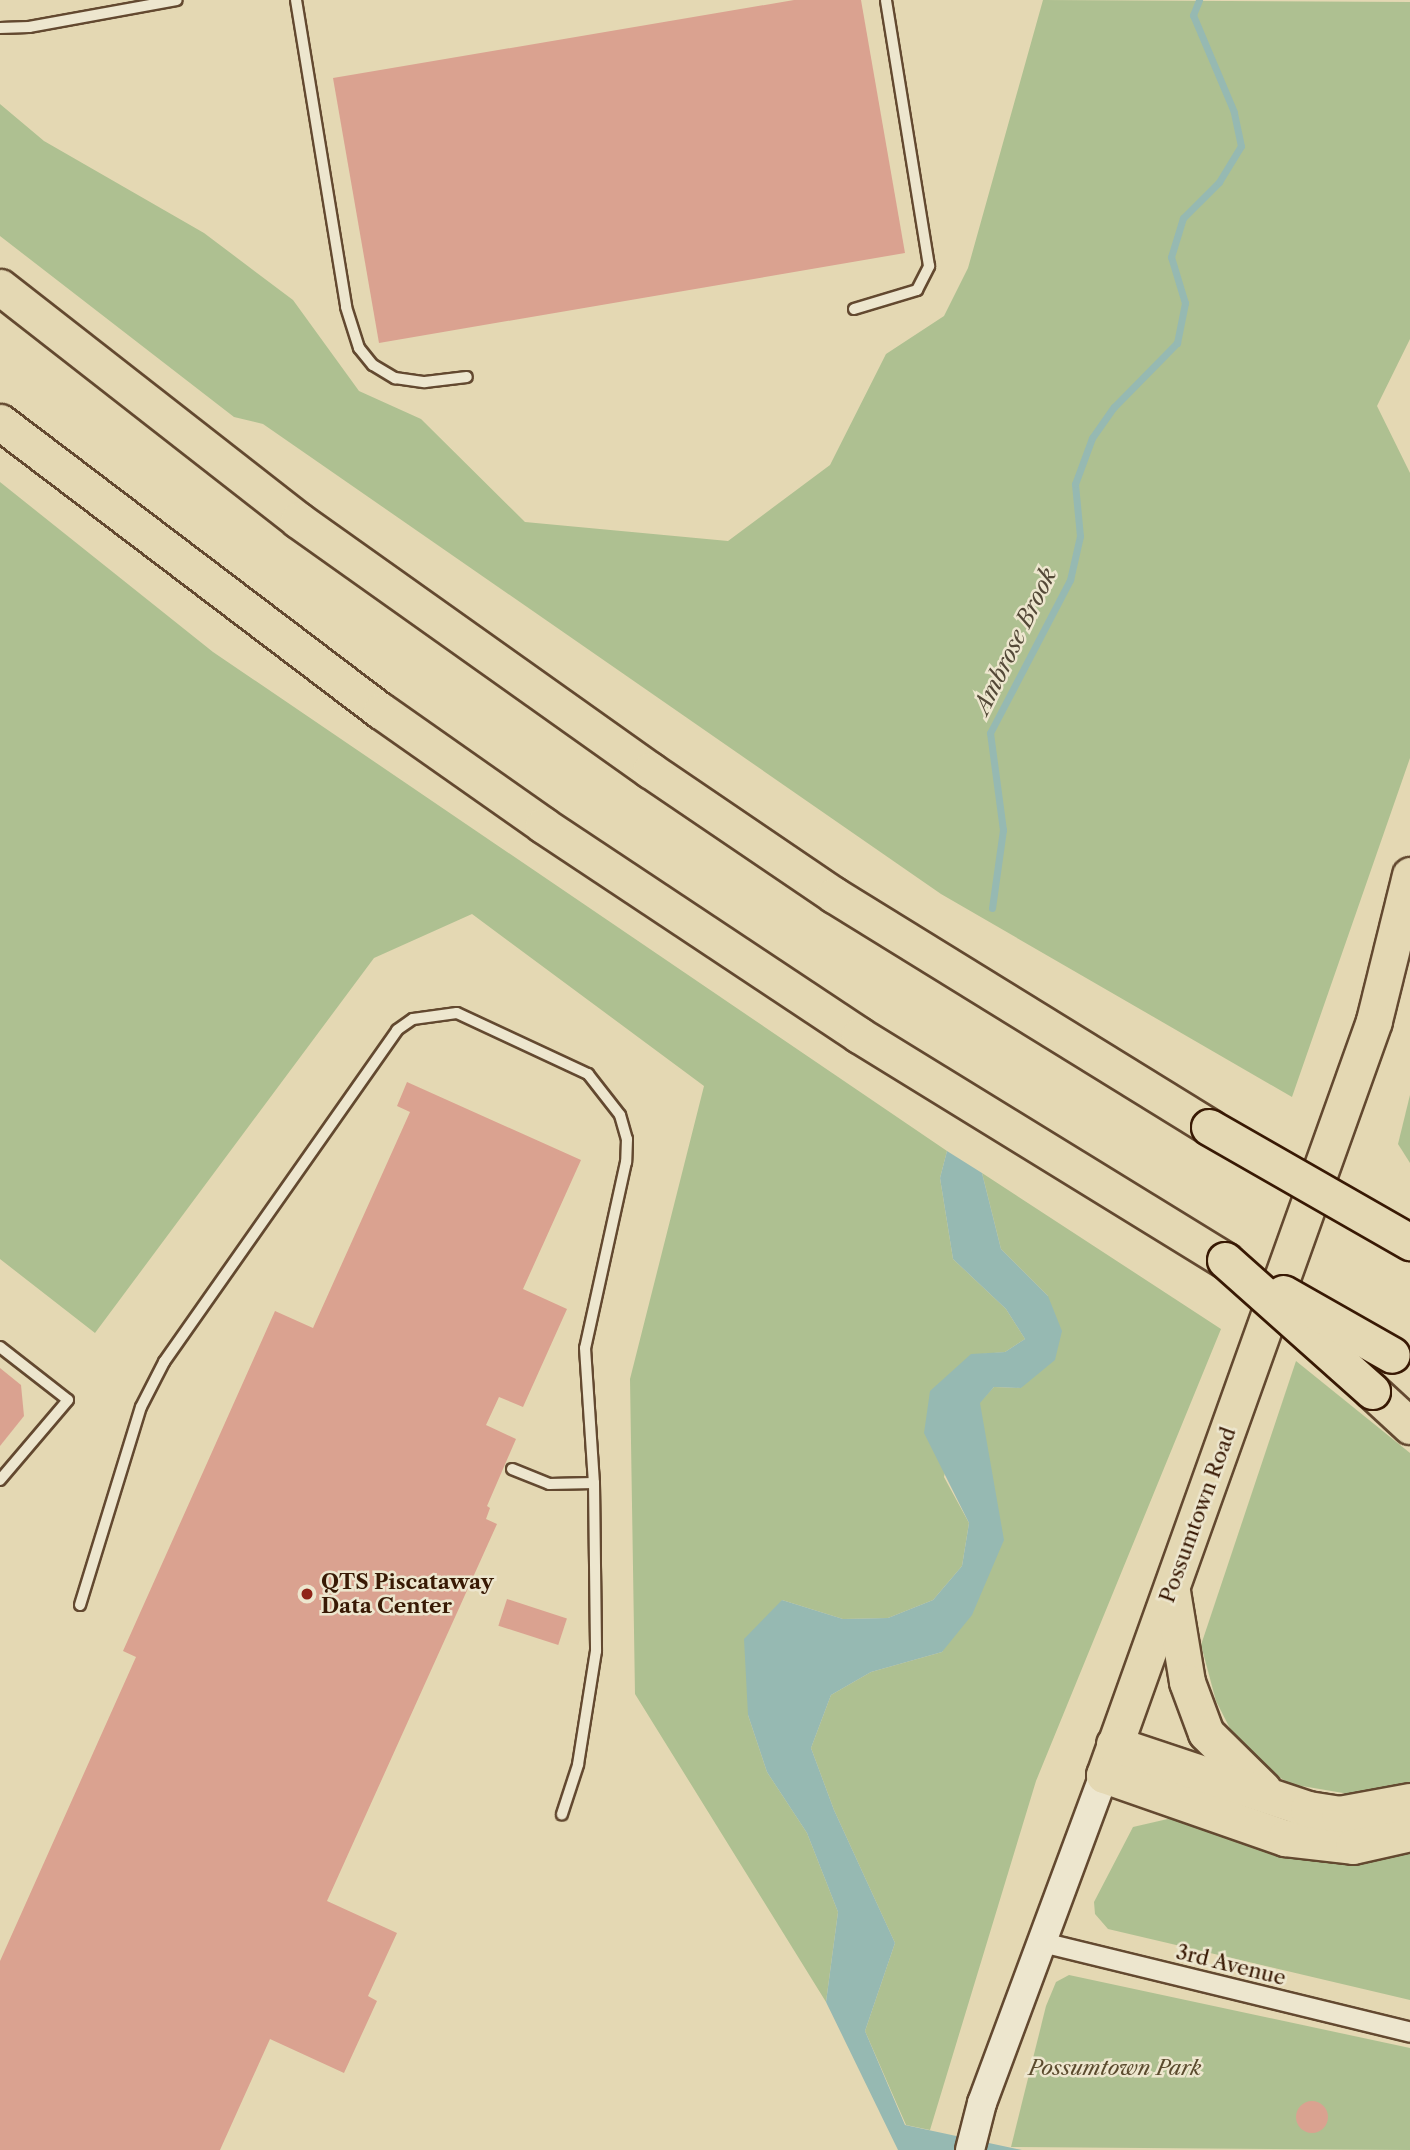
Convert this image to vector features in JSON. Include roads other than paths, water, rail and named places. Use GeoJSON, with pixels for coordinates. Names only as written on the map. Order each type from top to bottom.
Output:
{"type":"FeatureCollection","features":[{"type":"Feature","properties":{"kind":"highway"},"geometry":{"type":"LineString","coordinates":[[0,287],[298,520],[649,771],[834,895],[1209,1127],[1410,1242]]}},
{"type":"Feature","properties":{"kind":"highway"},"geometry":{"type":"LineString","coordinates":[[0,422],[360,695],[543,825],[859,1035],[1225,1260],[1401,1359]]}},
{"type":"Feature","properties":{"kind":"highway","name":"Possumtown Road"},"geometry":{"type":"LineString","coordinates":[[1109,1759],[1172,1591],[1374,1021],[1410,875]]}},
{"type":"Feature","properties":{"kind":"highway"},"geometry":{"type":"LineString","coordinates":[[1225,1260],[1410,1426]]}},
{"type":"Feature","properties":{"kind":"highway"},"geometry":{"type":"LineString","coordinates":[[1172,1591],[1187,1682],[1206,1733],[1246,1776],[1274,1798]]}},
{"type":"Feature","properties":{"kind":"highway"},"geometry":{"type":"LineString","coordinates":[[1109,1759],[1339,1814],[1410,1801]]}},
{"type":"Feature","properties":{"kind":"highway"},"geometry":{"type":"LineString","coordinates":[[1109,1759],[1284,1838],[1353,1846],[1410,1832]]}},
{"type":"Feature","properties":{"kind":"main road","name":"Possumtown Road"},"geometry":{"type":"LineString","coordinates":[[970,2150],[982,2103],[1109,1759]]}},
{"type":"Feature","properties":{"kind":"street","name":"3rd Avenue"},"geometry":{"type":"LineString","coordinates":[[1042,1942],[1410,2032]]}},
{"type":"Feature","properties":{"kind":"lane"},"geometry":{"type":"LineString","coordinates":[[0,28],[29,27],[177,0]]}},
{"type":"Feature","properties":{"kind":"lane"},"geometry":{"type":"LineString","coordinates":[[296,0],[346,307],[359,348],[373,365],[395,379],[425,382],[467,377]]}},
{"type":"Feature","properties":{"kind":"lane"},"geometry":{"type":"LineString","coordinates":[[854,309],[917,290],[929,266],[886,0]]}},
{"type":"Feature","properties":{"kind":"lane"},"geometry":{"type":"LineString","coordinates":[[80,1605],[141,1407],[164,1362],[384,1047],[413,1019],[457,1013],[588,1074],[620,1115],[627,1139],[626,1162],[585,1348],[594,1483],[596,1651],[578,1765],[562,1814]]}},
{"type":"Feature","properties":{"kind":"lane"},"geometry":{"type":"LineString","coordinates":[[0,1347],[68,1400],[0,1480]]}},
{"type":"Feature","properties":{"kind":"lane"},"geometry":{"type":"LineString","coordinates":[[512,1469],[549,1484],[594,1483]]}},
{"type":"Feature","properties":{"kind":"water"},"geometry":{"type":"Polygon","coordinates":[[[947,1151],[982,1173],[1001,1249],[1048,1296],[1062,1331],[1055,1360],[1021,1388],[994,1387],[980,1403],[1004,1540],[972,1615],[942,1652],[871,1672],[831,1695],[811,1748],[834,1810],[895,1943],[865,2031],[905,2125],[1022,2150],[898,2150],[826,2002],[838,1912],[807,1833],[767,1772],[748,1715],[744,1639],[782,1600],[843,1619],[888,1618],[933,1600],[962,1566],[969,1523],[924,1433],[930,1391],[971,1354],[1005,1352],[1025,1339],[1006,1309],[953,1259],[940,1178],[947,1151]]]}},
{"type":"Feature","properties":{"kind":"waterway","name":"Ambrose Brook"},"geometry":{"type":"LineString","coordinates":[[992,908],[1003,830],[990,733],[1070,580],[1080,536],[1075,484],[1092,438],[1114,407],[1177,343],[1185,303],[1171,257],[1183,218],[1219,182],[1241,146],[1234,112],[1193,15],[1199,0]]}},
{"type":"Feature","properties":{"kind":"place","name":"QTS Piscataway Data Center"},"geometry":{"type":"Point","coordinates":[307,1594]}},
{"type":"Feature","properties":{"kind":"park label","name":"Possumtown Park"},"geometry":{"type":"Point","coordinates":[1115,2068]}}]}
